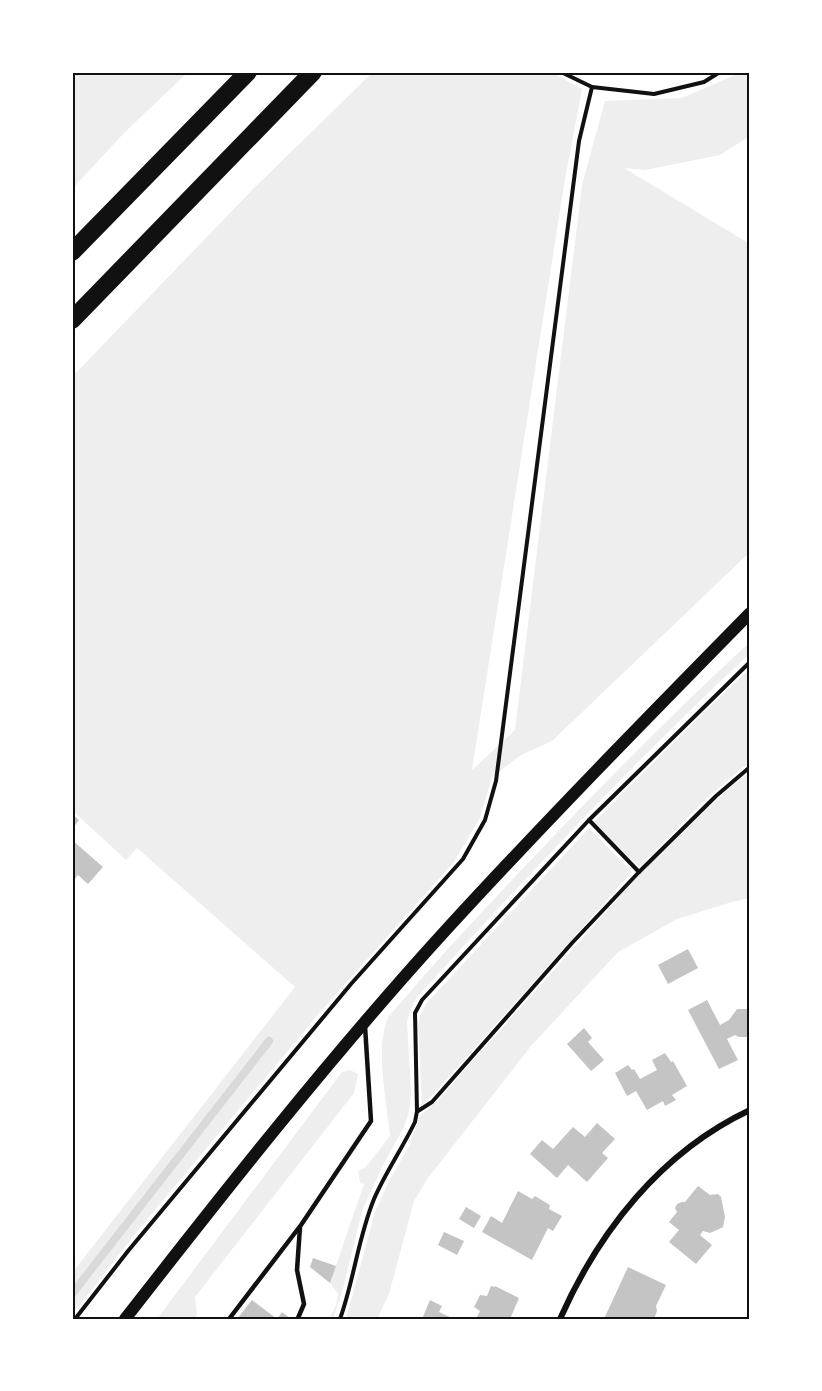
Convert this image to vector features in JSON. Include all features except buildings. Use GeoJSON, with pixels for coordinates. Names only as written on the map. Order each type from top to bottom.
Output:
{"type":"FeatureCollection","features":[{"type":"Feature","properties":{"kind":"highway"},"geometry":{"type":"LineString","coordinates":[[72,252],[248,72]]}},
{"type":"Feature","properties":{"kind":"highway"},"geometry":{"type":"LineString","coordinates":[[72,320],[313,72]]}},
{"type":"Feature","properties":{"kind":"main road"},"geometry":{"type":"LineString","coordinates":[[125,1319],[364,1023],[460,915],[611,755],[750,613]]}},
{"type":"Feature","properties":{"kind":"street"},"geometry":{"type":"LineString","coordinates":[[560,1319],[593,1254],[617,1218],[651,1181],[688,1149],[725,1122],[750,1110]]}},
{"type":"Feature","properties":{"kind":"lane"},"geometry":{"type":"LineString","coordinates":[[229,1319],[301,1225],[371,1121],[364,1023]]}},
{"type":"Feature","properties":{"kind":"lane"},"geometry":{"type":"LineString","coordinates":[[298,1318],[304,1304],[297,1270],[301,1225]]}},
{"type":"Feature","properties":{"kind":"path"},"geometry":{"type":"LineString","coordinates":[[561,72],[592,87],[654,93],[704,82],[720,72]]}},
{"type":"Feature","properties":{"kind":"path"},"geometry":{"type":"LineString","coordinates":[[75,1319],[143,1232],[351,984],[463,859],[485,820],[496,781],[579,141],[592,87]]}},
{"type":"Feature","properties":{"kind":"path"},"geometry":{"type":"LineString","coordinates":[[340,1319],[373,1200],[409,1134],[417,1111],[414,1031],[415,1013],[422,1000],[590,820],[750,662]]}},
{"type":"Feature","properties":{"kind":"path"},"geometry":{"type":"LineString","coordinates":[[417,1111],[432,1102],[572,943],[639,872],[716,796],[750,767]]}},
{"type":"Feature","properties":{"kind":"path"},"geometry":{"type":"LineString","coordinates":[[590,820],[639,872]]}},
{"type":"Feature","properties":{"kind":"shaded area"},"geometry":{"type":"Polygon","coordinates":[[[72,72],[188,72],[125,132],[72,189],[72,72]]]}},
{"type":"Feature","properties":{"kind":"shaded area"},"geometry":{"type":"Polygon","coordinates":[[[373,72],[551,72],[582,89],[565,179],[472,770],[515,730],[582,185],[605,101],[682,98],[742,72],[750,72],[750,136],[720,155],[645,170],[624,168],[750,244],[750,552],[552,741],[521,755],[492,777],[480,818],[453,863],[321,1011],[139,1229],[72,1315],[72,1273],[295,987],[137,848],[126,860],[72,810],[74,799],[72,798],[72,377],[254,188],[373,72]]]}},
{"type":"Feature","properties":{"kind":"shaded area"},"geometry":{"type":"Polygon","coordinates":[[[750,642],[750,653],[580,822],[417,997],[407,1021],[411,1093],[409,1112],[404,1127],[362,1211],[343,1289],[334,1316],[329,1319],[336,1305],[338,1294],[330,1283],[364,1184],[360,1183],[358,1171],[365,1168],[390,1136],[382,1058],[382,1043],[389,1016],[478,916],[586,803],[750,642]]]}},
{"type":"Feature","properties":{"kind":"shaded area"},"geometry":{"type":"Polygon","coordinates":[[[750,668],[750,761],[707,798],[639,867],[594,822],[750,668]]]}},
{"type":"Feature","properties":{"kind":"shaded area"},"geometry":{"type":"Polygon","coordinates":[[[750,771],[750,898],[677,919],[618,952],[531,1046],[428,1178],[414,1201],[389,1294],[377,1319],[346,1319],[375,1212],[389,1181],[411,1143],[420,1116],[436,1102],[639,875],[727,790],[750,771]]]}},
{"type":"Feature","properties":{"kind":"shaded area"},"geometry":{"type":"Polygon","coordinates":[[[589,828],[632,872],[422,1105],[418,1026],[426,1004],[589,828]]]}},
{"type":"Feature","properties":{"kind":"shaded area"},"geometry":{"type":"Polygon","coordinates":[[[350,1070],[358,1074],[354,1093],[195,1297],[197,1315],[193,1319],[157,1319],[342,1072],[350,1070]]]}},
{"type":"Feature","properties":{"kind":"waterway"},"geometry":{"type":"LineString","coordinates":[[72,1294],[269,1041]]}}]}
